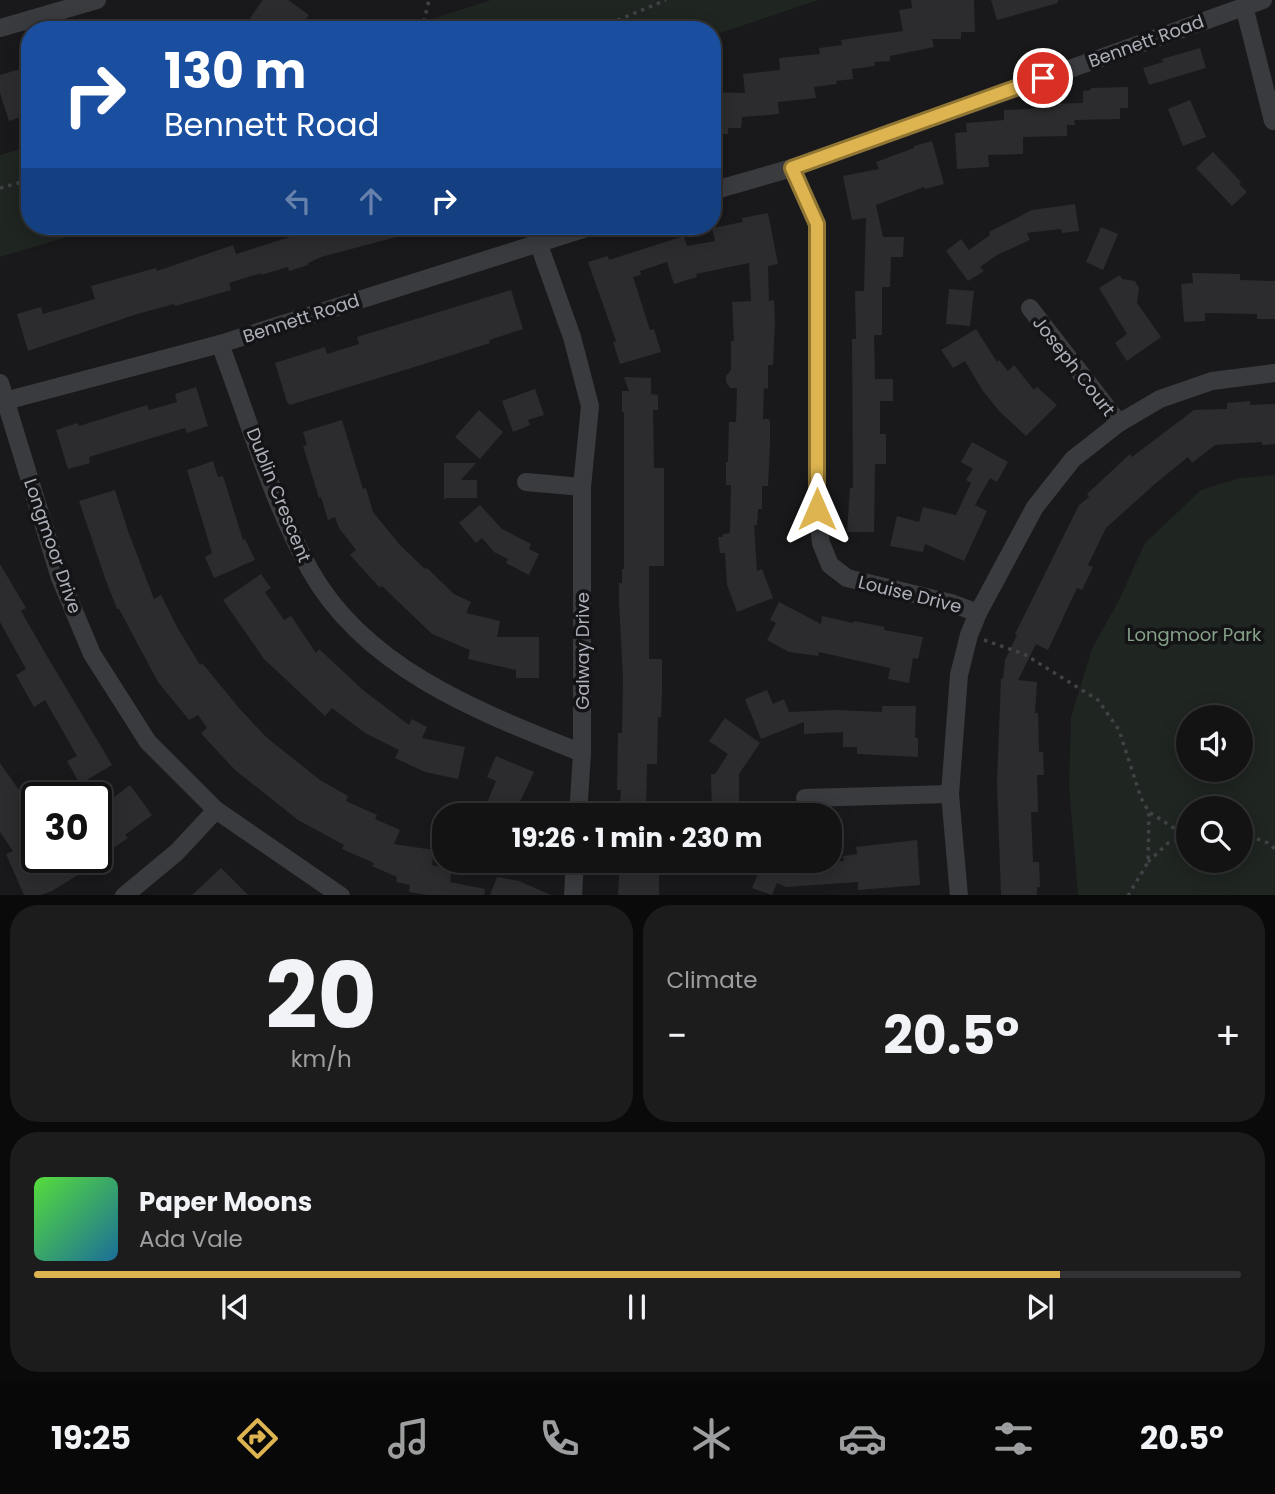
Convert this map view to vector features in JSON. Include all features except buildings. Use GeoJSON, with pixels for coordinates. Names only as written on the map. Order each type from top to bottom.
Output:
{"type":"FeatureCollection","features":[{"type":"Feature","properties":{"kind":"street"},"geometry":{"type":"LineString","coordinates":[[24,21],[97,0]]}},
{"type":"Feature","properties":{"kind":"street","name":"Bennett Road"},"geometry":{"type":"LineString","coordinates":[[721,188],[792,168],[1263,0]]}},
{"type":"Feature","properties":{"kind":"street"},"geometry":{"type":"LineString","coordinates":[[1244,6],[1273,121]]}},
{"type":"Feature","properties":{"kind":"street"},"geometry":{"type":"LineString","coordinates":[[0,28],[21,22]]}},
{"type":"Feature","properties":{"kind":"street","name":"Louise Drive"},"geometry":{"type":"LineString","coordinates":[[792,168],[817,224],[817,509],[821,543],[830,565],[847,578],[951,603],[978,613]]}},
{"type":"Feature","properties":{"kind":"street","name":"Bennett Road"},"geometry":{"type":"LineString","coordinates":[[5,401],[220,344],[562,235]]}},
{"type":"Feature","properties":{"kind":"street","name":"Galway Drive"},"geometry":{"type":"LineString","coordinates":[[538,242],[572,337],[590,406],[582,487],[582,753],[579,803]]}},
{"type":"Feature","properties":{"kind":"street","name":"Joseph Court"},"geometry":{"type":"LineString","coordinates":[[1030,309],[1119,423]]}},
{"type":"Feature","properties":{"kind":"street","name":"Dublin Crescent"},"geometry":{"type":"LineString","coordinates":[[220,344],[288,526],[312,573],[340,612],[386,656],[438,689],[505,722],[582,753]]}},
{"type":"Feature","properties":{"kind":"street"},"geometry":{"type":"LineString","coordinates":[[959,895],[950,794],[959,675],[969,635],[978,613],[1035,506],[1073,459],[1119,423],[1160,399],[1212,381],[1275,373]]}},
{"type":"Feature","properties":{"kind":"street","name":"Longmoor Drive"},"geometry":{"type":"LineString","coordinates":[[0,383],[60,578],[92,654],[148,742],[216,810],[341,895]]}},
{"type":"Feature","properties":{"kind":"street"},"geometry":{"type":"LineString","coordinates":[[526,482],[582,487]]}},
{"type":"Feature","properties":{"kind":"street"},"geometry":{"type":"LineString","coordinates":[[805,798],[950,794]]}},
{"type":"Feature","properties":{"kind":"street"},"geometry":{"type":"LineString","coordinates":[[124,895],[177,852],[216,810]]}},
{"type":"Feature","properties":{"kind":"street"},"geometry":{"type":"LineString","coordinates":[[573,895],[574,873]]}},
{"type":"Feature","properties":{"kind":"path"},"geometry":{"type":"LineString","coordinates":[[424,21],[429,0]]}},
{"type":"Feature","properties":{"kind":"path"},"geometry":{"type":"LineString","coordinates":[[616,21],[666,0]]}},
{"type":"Feature","properties":{"kind":"path"},"geometry":{"type":"LineString","coordinates":[[0,188],[21,182]]}},
{"type":"Feature","properties":{"kind":"path"},"geometry":{"type":"LineString","coordinates":[[969,635],[1024,654],[1098,699],[1119,730],[1141,798],[1149,812],[1176,829]]}},
{"type":"Feature","properties":{"kind":"path"},"geometry":{"type":"LineString","coordinates":[[1148,862],[1149,812]]}},
{"type":"Feature","properties":{"kind":"path"},"geometry":{"type":"LineString","coordinates":[[1253,837],[1275,849]]}},
{"type":"Feature","properties":{"kind":"path"},"geometry":{"type":"LineString","coordinates":[[1128,895],[1148,862],[1168,843],[1176,839]]}},
{"type":"Feature","properties":{"kind":"green space"},"geometry":{"type":"Polygon","coordinates":[[[491,0],[818,0],[721,33],[721,21],[425,21],[491,0]]]}},
{"type":"Feature","properties":{"kind":"green space"},"geometry":{"type":"Polygon","coordinates":[[[21,149],[21,235],[73,235],[0,257],[0,155],[21,149]]]}},
{"type":"Feature","properties":{"kind":"green space","name":"Longmoor Park"},"geometry":{"type":"Polygon","coordinates":[[[1275,475],[1275,895],[1078,895],[1069,786],[1071,717],[1092,649],[1119,600],[1145,543],[1201,490],[1240,478],[1275,475]]]}},
{"type":"Feature","properties":{"kind":"route"},"geometry":{"type":"LineString","coordinates":[[817,509],[817,224],[792,168],[1043,78]]}}]}
